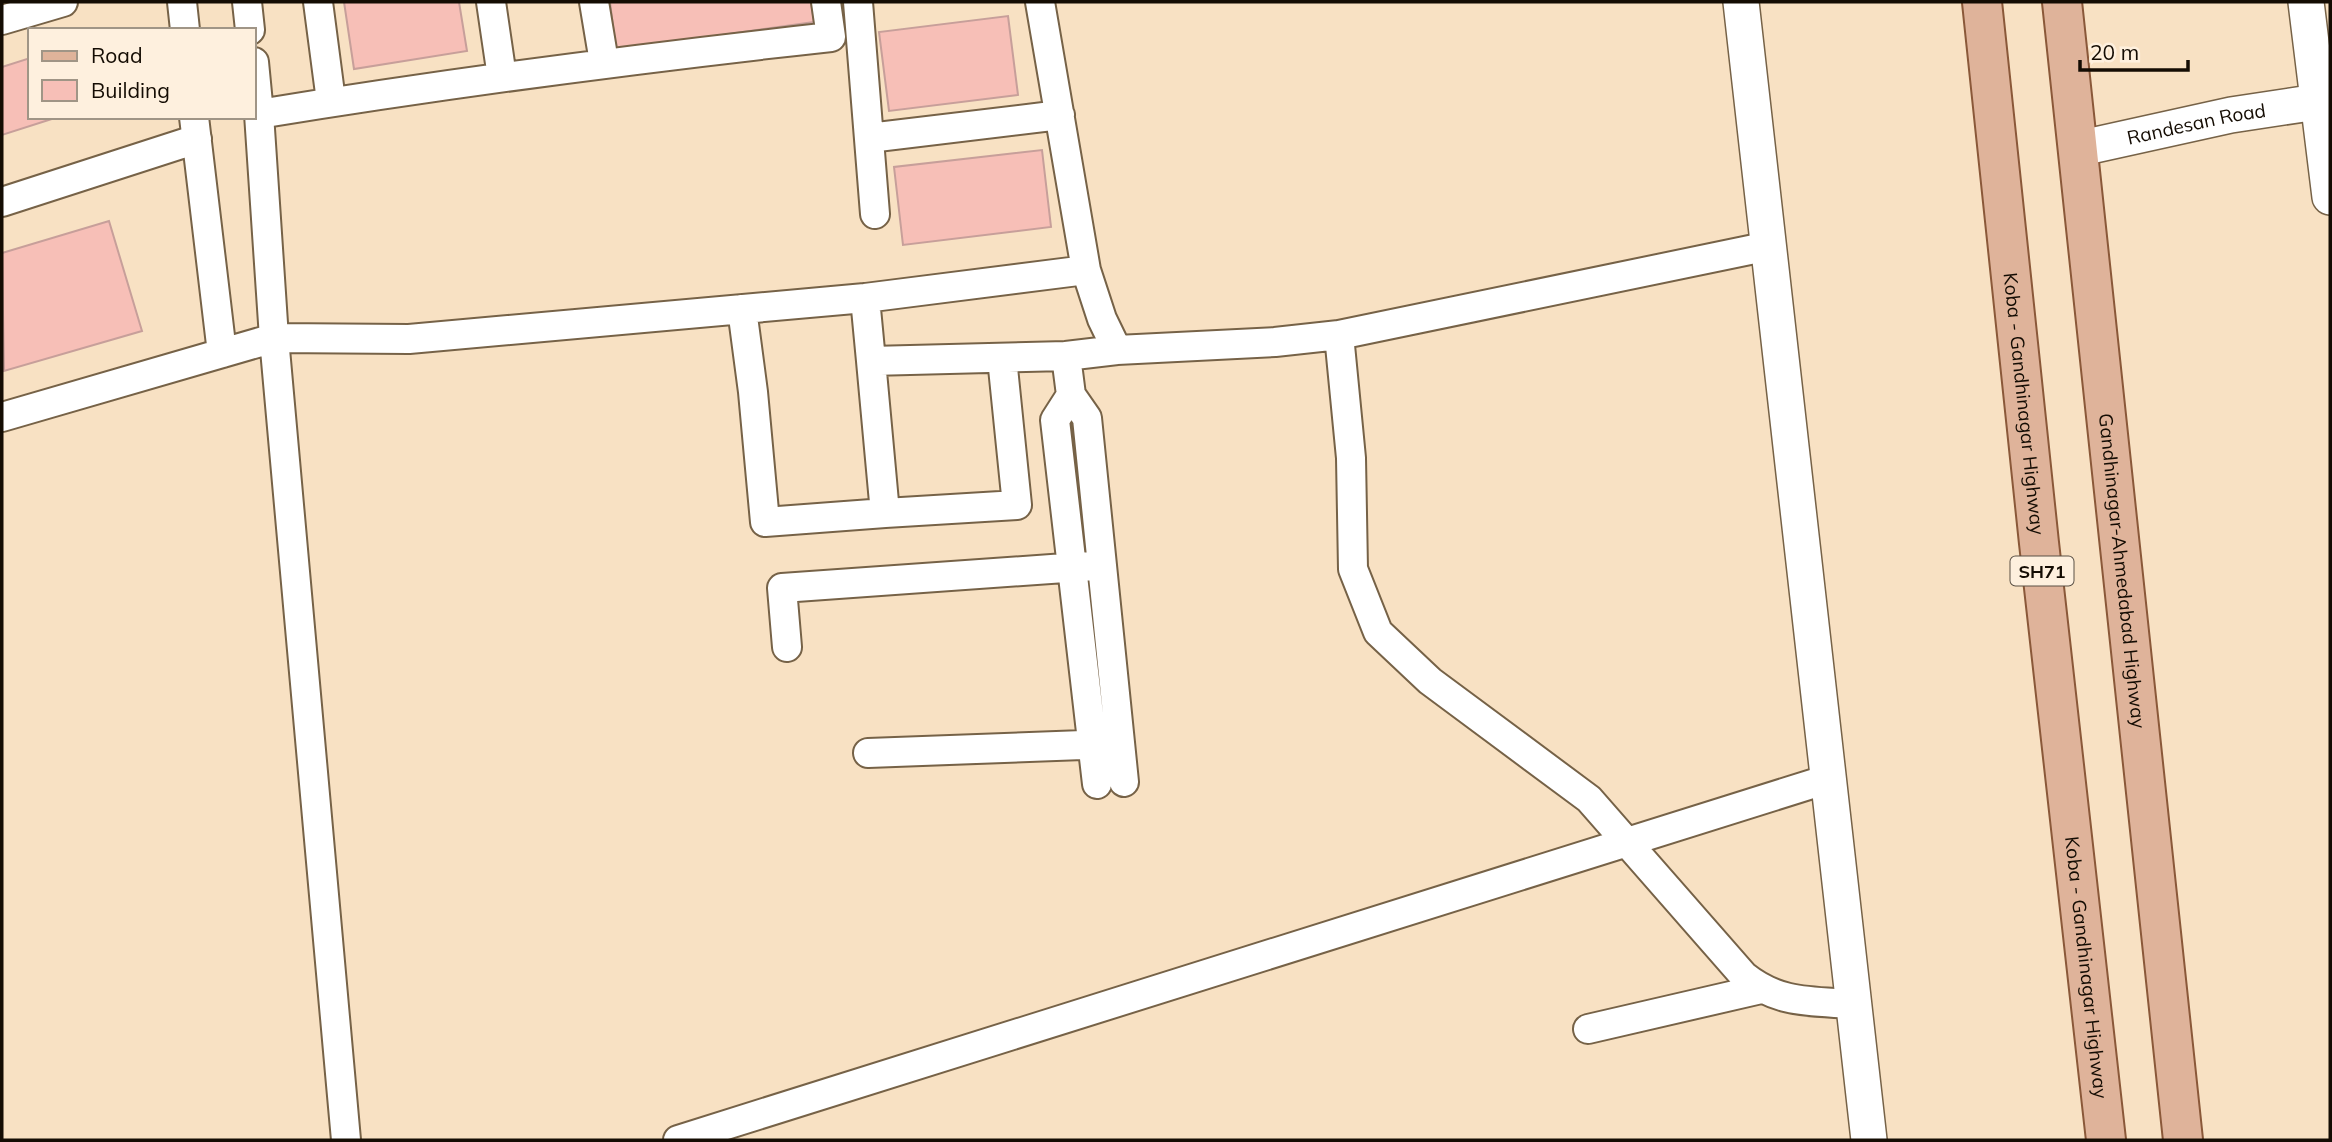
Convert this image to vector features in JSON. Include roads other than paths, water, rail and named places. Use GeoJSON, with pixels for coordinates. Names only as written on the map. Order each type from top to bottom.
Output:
{"type":"FeatureCollection","features":[{"type":"Feature","properties":{"kind":"main road","name":"Koba - Gandhinagar Highway"},"geometry":{"type":"LineString","coordinates":[[1982,2],[2037,529],[2106,1140]]}},
{"type":"Feature","properties":{"kind":"main road","name":"Gandhinagar-Ahmedabad Highway"},"geometry":{"type":"LineString","coordinates":[[2062,2],[2183,1140]]}},
{"type":"Feature","properties":{"kind":"street"},"geometry":{"type":"LineString","coordinates":[[2,20],[63,2]]}},
{"type":"Feature","properties":{"kind":"street"},"geometry":{"type":"LineString","coordinates":[[183,2],[185,28]]}},
{"type":"Feature","properties":{"kind":"street"},"geometry":{"type":"LineString","coordinates":[[247,2],[250,28]]}},
{"type":"Feature","properties":{"kind":"street"},"geometry":{"type":"LineString","coordinates":[[318,2],[331,102]]}},
{"type":"Feature","properties":{"kind":"street"},"geometry":{"type":"LineString","coordinates":[[491,2],[502,77]]}},
{"type":"Feature","properties":{"kind":"street"},"geometry":{"type":"LineString","coordinates":[[594,2],[604,62]]}},
{"type":"Feature","properties":{"kind":"street"},"geometry":{"type":"LineString","coordinates":[[259,114],[604,62],[831,37],[826,2]]}},
{"type":"Feature","properties":{"kind":"street"},"geometry":{"type":"LineString","coordinates":[[858,2],[875,214]]}},
{"type":"Feature","properties":{"kind":"street"},"geometry":{"type":"LineString","coordinates":[[1040,2],[1086,270],[1102,319],[1116,350]]}},
{"type":"Feature","properties":{"kind":"street"},"geometry":{"type":"LineString","coordinates":[[1741,2],[1869,1140]]}},
{"type":"Feature","properties":{"kind":"street"},"geometry":{"type":"LineString","coordinates":[[2306,2],[2326,104],[2330,197]]}},
{"type":"Feature","properties":{"kind":"street"},"geometry":{"type":"LineString","coordinates":[[256,88],[274,338],[346,1140]]}},
{"type":"Feature","properties":{"kind":"street","name":"Randesan Road"},"geometry":{"type":"LineString","coordinates":[[2077,149],[2231,115],[2326,104]]}},
{"type":"Feature","properties":{"kind":"street"},"geometry":{"type":"LineString","coordinates":[[869,138],[1060,115]]}},
{"type":"Feature","properties":{"kind":"street"},"geometry":{"type":"LineString","coordinates":[[2,202],[195,128],[222,353]]}},
{"type":"Feature","properties":{"kind":"street"},"geometry":{"type":"LineString","coordinates":[[872,361],[1066,356],[1116,350],[1262,343],[1339,335],[1769,246]]}},
{"type":"Feature","properties":{"kind":"street"},"geometry":{"type":"LineString","coordinates":[[2,415],[274,338],[409,340],[865,298],[1086,270]]}},
{"type":"Feature","properties":{"kind":"street"},"geometry":{"type":"LineString","coordinates":[[865,298],[885,513]]}},
{"type":"Feature","properties":{"kind":"street"},"geometry":{"type":"LineString","coordinates":[[742,309],[765,522],[1017,505],[1002,358]]}},
{"type":"Feature","properties":{"kind":"street"},"geometry":{"type":"LineString","coordinates":[[1339,335],[1351,458],[1353,569],[1378,632],[1430,681],[1589,799],[1744,976],[1760,989],[1794,999],[1853,1004]]}},
{"type":"Feature","properties":{"kind":"street"},"geometry":{"type":"LineString","coordinates":[[1066,356],[1071,395],[1087,418],[1102,565],[1106,744]]}},
{"type":"Feature","properties":{"kind":"street"},"geometry":{"type":"LineString","coordinates":[[1071,395],[1055,420],[1074,568],[1106,744],[1110,783]]}},
{"type":"Feature","properties":{"kind":"street"},"geometry":{"type":"LineString","coordinates":[[787,648],[782,588],[1102,565]]}},
{"type":"Feature","properties":{"kind":"street"},"geometry":{"type":"LineString","coordinates":[[868,753],[1106,744]]}},
{"type":"Feature","properties":{"kind":"street"},"geometry":{"type":"LineString","coordinates":[[678,1140],[1828,779]]}},
{"type":"Feature","properties":{"kind":"street"},"geometry":{"type":"LineString","coordinates":[[1588,1029],[1760,989]]}}]}
